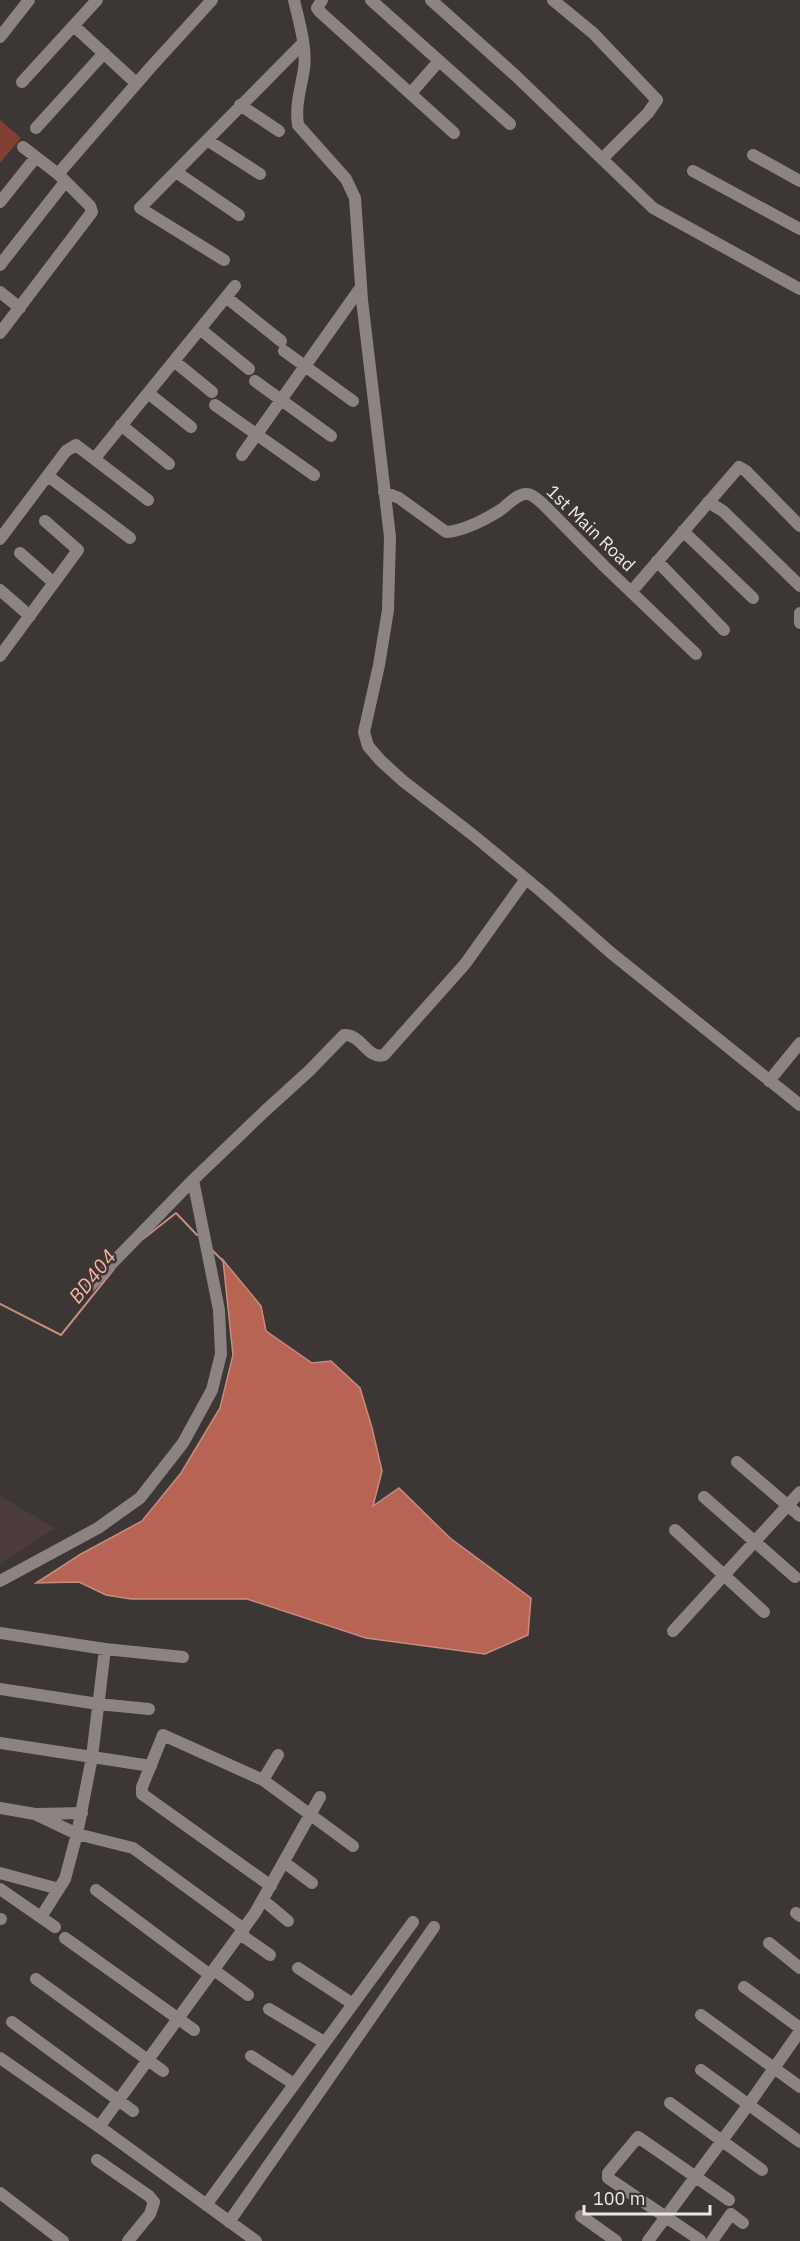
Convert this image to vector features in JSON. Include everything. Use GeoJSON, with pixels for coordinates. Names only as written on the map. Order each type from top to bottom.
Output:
{"type":"FeatureCollection","features":[{"type":"Feature","properties":{"kind":"street"},"geometry":{"type":"LineString","coordinates":[[0,37],[29,0]]}},
{"type":"Feature","properties":{"kind":"street"},"geometry":{"type":"LineString","coordinates":[[22,82],[97,0]]}},
{"type":"Feature","properties":{"kind":"street"},"geometry":{"type":"LineString","coordinates":[[0,266],[62,178],[136,83],[212,0]]}},
{"type":"Feature","properties":{"kind":"street"},"geometry":{"type":"LineString","coordinates":[[294,0],[304,67],[298,99],[298,125],[346,179],[355,198],[361,287],[390,537],[388,610],[364,732],[365,741],[380,760],[403,781],[526,879],[610,952],[800,1105]]}},
{"type":"Feature","properties":{"kind":"street"},"geometry":{"type":"LineString","coordinates":[[322,0],[317,8],[319,11],[454,133]]}},
{"type":"Feature","properties":{"kind":"street"},"geometry":{"type":"LineString","coordinates":[[371,0],[510,124]]}},
{"type":"Feature","properties":{"kind":"street"},"geometry":{"type":"LineString","coordinates":[[431,0],[516,75],[652,208],[800,289]]}},
{"type":"Feature","properties":{"kind":"street"},"geometry":{"type":"LineString","coordinates":[[553,0],[593,33],[657,100],[648,113],[602,159]]}},
{"type":"Feature","properties":{"kind":"street"},"geometry":{"type":"LineString","coordinates":[[74,26],[136,83]]}},
{"type":"Feature","properties":{"kind":"street"},"geometry":{"type":"LineString","coordinates":[[224,260],[140,208],[302,44]]}},
{"type":"Feature","properties":{"kind":"street"},"geometry":{"type":"LineString","coordinates":[[36,128],[104,53]]}},
{"type":"Feature","properties":{"kind":"street"},"geometry":{"type":"LineString","coordinates":[[411,93],[439,62]]}},
{"type":"Feature","properties":{"kind":"street"},"geometry":{"type":"LineString","coordinates":[[240,105],[279,131]]}},
{"type":"Feature","properties":{"kind":"street"},"geometry":{"type":"LineString","coordinates":[[207,140],[260,174]]}},
{"type":"Feature","properties":{"kind":"street"},"geometry":{"type":"LineString","coordinates":[[0,333],[92,212],[90,206],[62,178],[23,147]]}},
{"type":"Feature","properties":{"kind":"street"},"geometry":{"type":"LineString","coordinates":[[753,155],[800,181]]}},
{"type":"Feature","properties":{"kind":"street"},"geometry":{"type":"LineString","coordinates":[[0,202],[36,157]]}},
{"type":"Feature","properties":{"kind":"street"},"geometry":{"type":"LineString","coordinates":[[693,171],[800,229]]}},
{"type":"Feature","properties":{"kind":"street"},"geometry":{"type":"LineString","coordinates":[[176,172],[239,215]]}},
{"type":"Feature","properties":{"kind":"street"},"geometry":{"type":"LineString","coordinates":[[95,458],[235,286]]}},
{"type":"Feature","properties":{"kind":"street"},"geometry":{"type":"LineString","coordinates":[[242,455],[361,287]]}},
{"type":"Feature","properties":{"kind":"street"},"geometry":{"type":"LineString","coordinates":[[0,292],[20,308]]}},
{"type":"Feature","properties":{"kind":"street"},"geometry":{"type":"LineString","coordinates":[[226,297],[306,366],[353,401]]}},
{"type":"Feature","properties":{"kind":"street"},"geometry":{"type":"LineString","coordinates":[[200,329],[282,400],[331,436]]}},
{"type":"Feature","properties":{"kind":"street"},"geometry":{"type":"LineString","coordinates":[[174,361],[212,392]]}},
{"type":"Feature","properties":{"kind":"street"},"geometry":{"type":"LineString","coordinates":[[148,393],[190,427]]}},
{"type":"Feature","properties":{"kind":"street"},"geometry":{"type":"LineString","coordinates":[[215,405],[314,475]]}},
{"type":"Feature","properties":{"kind":"street"},"geometry":{"type":"LineString","coordinates":[[121,425],[169,464]]}},
{"type":"Feature","properties":{"kind":"street"},"geometry":{"type":"LineString","coordinates":[[0,539],[48,476],[76,445],[148,500]]}},
{"type":"Feature","properties":{"kind":"street"},"geometry":{"type":"LineString","coordinates":[[631,592],[739,467],[746,471],[800,526]]}},
{"type":"Feature","properties":{"kind":"street"},"geometry":{"type":"LineString","coordinates":[[48,476],[130,538]]}},
{"type":"Feature","properties":{"kind":"street","name":"1st Main Road"},"geometry":{"type":"LineString","coordinates":[[384,492],[399,498],[446,532],[468,526],[499,511],[520,496],[531,495],[543,504],[696,654]]}},
{"type":"Feature","properties":{"kind":"street"},"geometry":{"type":"LineString","coordinates":[[708,502],[723,511],[800,586]]}},
{"type":"Feature","properties":{"kind":"street"},"geometry":{"type":"LineString","coordinates":[[2,649],[30,616],[78,550],[45,521]]}},
{"type":"Feature","properties":{"kind":"street"},"geometry":{"type":"LineString","coordinates":[[683,531],[753,598]]}},
{"type":"Feature","properties":{"kind":"street"},"geometry":{"type":"LineString","coordinates":[[20,553],[54,583]]}},
{"type":"Feature","properties":{"kind":"street"},"geometry":{"type":"LineString","coordinates":[[657,561],[724,630]]}},
{"type":"Feature","properties":{"kind":"street"},"geometry":{"type":"LineString","coordinates":[[0,590],[30,616]]}},
{"type":"Feature","properties":{"kind":"street"},"geometry":{"type":"LineString","coordinates":[[800,613],[800,623]]}},
{"type":"Feature","properties":{"kind":"street"},"geometry":{"type":"LineString","coordinates":[[90,1286],[193,1180],[344,1035],[351,1034],[356,1037],[374,1055],[379,1057],[384,1055],[465,964],[526,879]]}},
{"type":"Feature","properties":{"kind":"street"},"geometry":{"type":"LineString","coordinates":[[769,1081],[800,1043]]}},
{"type":"Feature","properties":{"kind":"street"},"geometry":{"type":"LineString","coordinates":[[0,1581],[98,1528],[140,1498],[183,1443],[212,1390],[221,1354],[219,1310],[193,1180]]}},
{"type":"Feature","properties":{"kind":"street"},"geometry":{"type":"LineString","coordinates":[[737,1462],[800,1516]]}},
{"type":"Feature","properties":{"kind":"street"},"geometry":{"type":"LineString","coordinates":[[673,1631],[800,1492]]}},
{"type":"Feature","properties":{"kind":"street"},"geometry":{"type":"LineString","coordinates":[[704,1497],[795,1577]]}},
{"type":"Feature","properties":{"kind":"street"},"geometry":{"type":"LineString","coordinates":[[675,1530],[764,1612]]}},
{"type":"Feature","properties":{"kind":"street"},"geometry":{"type":"LineString","coordinates":[[0,1633],[105,1649],[183,1657]]}},
{"type":"Feature","properties":{"kind":"street"},"geometry":{"type":"LineString","coordinates":[[41,1917],[64,1879],[77,1834],[92,1756],[105,1649]]}},
{"type":"Feature","properties":{"kind":"street"},"geometry":{"type":"LineString","coordinates":[[0,1689],[149,1709]]}},
{"type":"Feature","properties":{"kind":"street"},"geometry":{"type":"LineString","coordinates":[[271,1887],[142,1794],[142,1787],[163,1735],[263,1780],[353,1846]]}},
{"type":"Feature","properties":{"kind":"street"},"geometry":{"type":"LineString","coordinates":[[0,1743],[151,1766]]}},
{"type":"Feature","properties":{"kind":"street"},"geometry":{"type":"LineString","coordinates":[[263,1780],[278,1755]]}},
{"type":"Feature","properties":{"kind":"street"},"geometry":{"type":"LineString","coordinates":[[99,2127],[263,1900],[320,1797]]}},
{"type":"Feature","properties":{"kind":"street"},"geometry":{"type":"LineString","coordinates":[[0,1808],[36,1814],[82,1813]]}},
{"type":"Feature","properties":{"kind":"street"},"geometry":{"type":"LineString","coordinates":[[36,1814],[77,1834],[133,1848],[270,1955]]}},
{"type":"Feature","properties":{"kind":"street"},"geometry":{"type":"LineString","coordinates":[[285,1863],[312,1883]]}},
{"type":"Feature","properties":{"kind":"street"},"geometry":{"type":"LineString","coordinates":[[0,1873],[59,1889]]}},
{"type":"Feature","properties":{"kind":"street"},"geometry":{"type":"LineString","coordinates":[[0,1888],[55,1927]]}},
{"type":"Feature","properties":{"kind":"street"},"geometry":{"type":"LineString","coordinates":[[96,1890],[248,1995]]}},
{"type":"Feature","properties":{"kind":"street"},"geometry":{"type":"LineString","coordinates":[[263,1900],[288,1921]]}},
{"type":"Feature","properties":{"kind":"street"},"geometry":{"type":"LineString","coordinates":[[206,2205],[413,1922]]}},
{"type":"Feature","properties":{"kind":"street"},"geometry":{"type":"LineString","coordinates":[[229,2222],[434,1927]]}},
{"type":"Feature","properties":{"kind":"street"},"geometry":{"type":"LineString","coordinates":[[65,1938],[194,2030]]}},
{"type":"Feature","properties":{"kind":"street"},"geometry":{"type":"LineString","coordinates":[[769,1943],[800,1968]]}},
{"type":"Feature","properties":{"kind":"street"},"geometry":{"type":"LineString","coordinates":[[298,1968],[353,2004]]}},
{"type":"Feature","properties":{"kind":"street"},"geometry":{"type":"LineString","coordinates":[[36,1979],[163,2071]]}},
{"type":"Feature","properties":{"kind":"street"},"geometry":{"type":"LineString","coordinates":[[648,2241],[749,2104],[800,2029],[744,1987]]}},
{"type":"Feature","properties":{"kind":"street"},"geometry":{"type":"LineString","coordinates":[[269,2009],[324,2042]]}},
{"type":"Feature","properties":{"kind":"street"},"geometry":{"type":"LineString","coordinates":[[701,2015],[800,2087]]}},
{"type":"Feature","properties":{"kind":"street"},"geometry":{"type":"LineString","coordinates":[[12,2022],[133,2111]]}},
{"type":"Feature","properties":{"kind":"street"},"geometry":{"type":"LineString","coordinates":[[251,2056],[294,2084]]}},
{"type":"Feature","properties":{"kind":"street"},"geometry":{"type":"LineString","coordinates":[[0,2058],[256,2241]]}},
{"type":"Feature","properties":{"kind":"street"},"geometry":{"type":"LineString","coordinates":[[701,2070],[800,2142]]}},
{"type":"Feature","properties":{"kind":"street"},"geometry":{"type":"LineString","coordinates":[[670,2103],[762,2170]]}},
{"type":"Feature","properties":{"kind":"street"},"geometry":{"type":"LineString","coordinates":[[700,2240],[608,2178],[608,2173],[638,2137],[729,2200]]}},
{"type":"Feature","properties":{"kind":"street"},"geometry":{"type":"LineString","coordinates":[[97,2160],[149,2196],[154,2202],[150,2214],[128,2241]]}},
{"type":"Feature","properties":{"kind":"street"},"geometry":{"type":"LineString","coordinates":[[0,2193],[63,2241]]}},
{"type":"Feature","properties":{"kind":"street"},"geometry":{"type":"LineString","coordinates":[[712,2241],[731,2214],[743,2223]]}},
{"type":"Feature","properties":{"kind":"street"},"geometry":{"type":"LineString","coordinates":[[581,2216],[616,2241]]}},
{"type":"Feature","properties":{"kind":"shaded area"},"geometry":{"type":"Polygon","coordinates":[[[0,120],[21,138],[0,163],[0,120]]]}},
{"type":"Feature","properties":{"kind":"shaded area"},"geometry":{"type":"Polygon","coordinates":[[[223,1260],[261,1306],[266,1331],[312,1363],[331,1361],[360,1388],[382,1471],[373,1506],[399,1488],[450,1538],[531,1598],[528,1635],[485,1654],[366,1638],[247,1599],[131,1599],[106,1595],[79,1582],[36,1583],[81,1554],[142,1521],[181,1473],[220,1408],[233,1355],[223,1260]]]}},
{"type":"Feature","properties":{"kind":"shaded area"},"geometry":{"type":"Polygon","coordinates":[[[0,1496],[55,1528],[0,1564],[0,1496]]]}},
{"type":"Feature","properties":{"kind":"waterway","name":"BD404"},"geometry":{"type":"LineString","coordinates":[[143,1239],[176,1213],[197,1235]]}},
{"type":"Feature","properties":{"kind":"waterway","name":"BD404"},"geometry":{"type":"LineString","coordinates":[[211,1249],[224,1262]]}},
{"type":"Feature","properties":{"kind":"waterway","name":"BD404"},"geometry":{"type":"LineString","coordinates":[[0,1304],[61,1335],[114,1269]]}}]}
